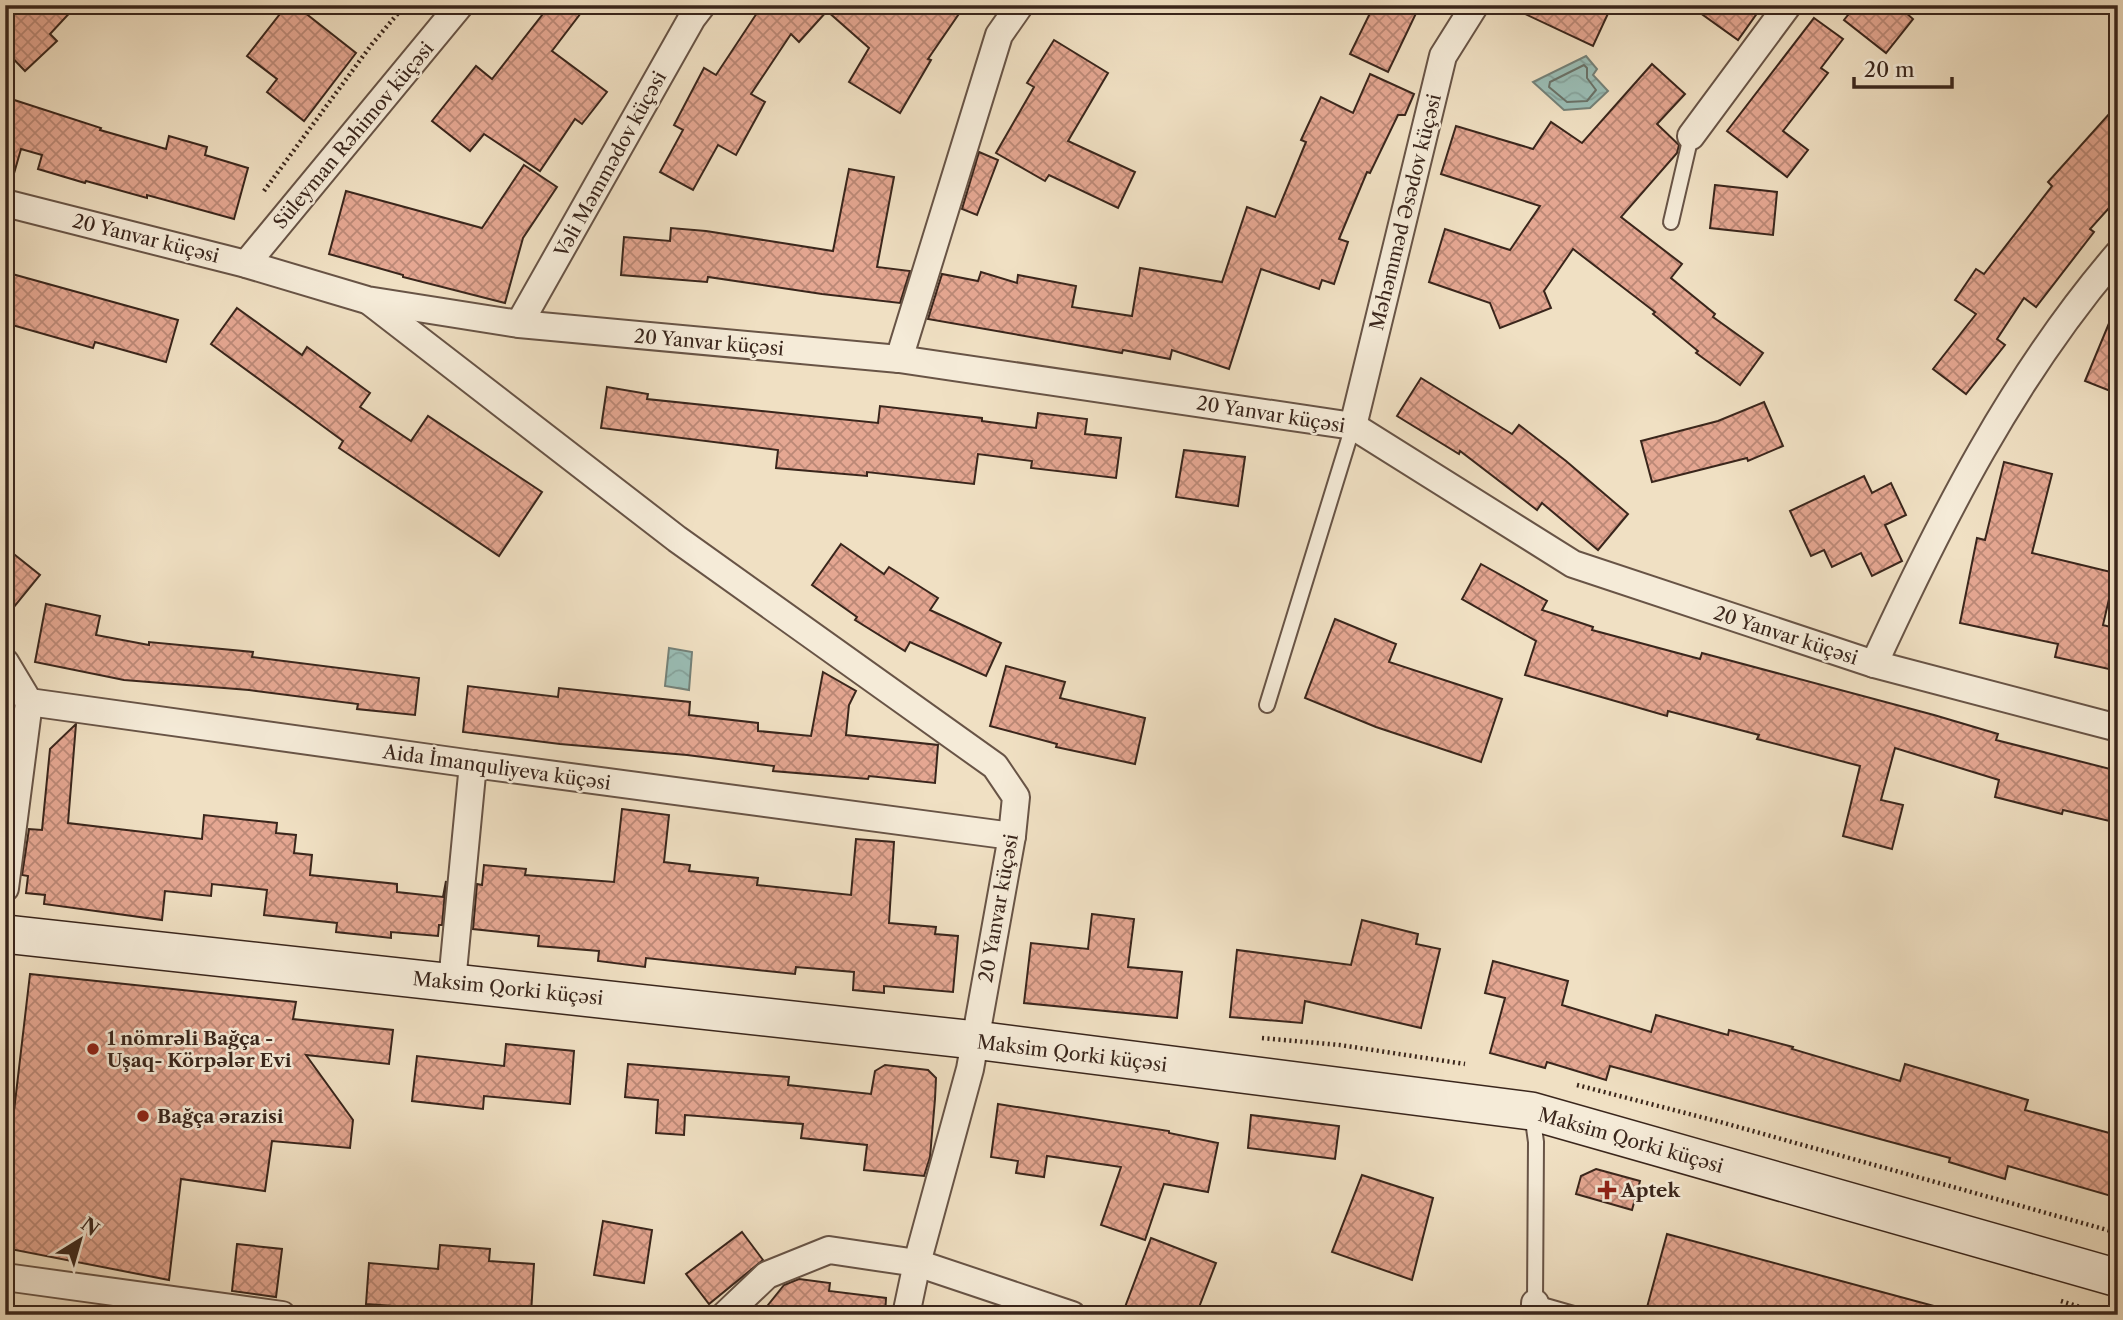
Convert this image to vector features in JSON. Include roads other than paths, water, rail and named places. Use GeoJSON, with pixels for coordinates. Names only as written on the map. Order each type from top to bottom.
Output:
{"type":"FeatureCollection","features":[{"type":"Feature","properties":{"kind":"main road","name":"Maksim Qorki küçəsi"},"geometry":{"type":"LineString","coordinates":[[5,934],[975,1040],[1531,1111],[2118,1278]]}},
{"type":"Feature","properties":{"kind":"street","name":"Süleyman Rəhimov küçəsi"},"geometry":{"type":"LineString","coordinates":[[246,264],[460,5]]}},
{"type":"Feature","properties":{"kind":"street","name":"Vəli Məmmədov küçəsi"},"geometry":{"type":"LineString","coordinates":[[519,324],[692,18],[702,5]]}},
{"type":"Feature","properties":{"kind":"street"},"geometry":{"type":"LineString","coordinates":[[899,359],[999,35],[1020,5]]}},
{"type":"Feature","properties":{"kind":"street","name":"Məhəmməd Əsədov küçəsi"},"geometry":{"type":"LineString","coordinates":[[1353,426],[1443,56],[1475,5]]}},
{"type":"Feature","properties":{"kind":"street"},"geometry":{"type":"LineString","coordinates":[[1691,136],[1787,5]]}},
{"type":"Feature","properties":{"kind":"street","name":"20 Yanvar küçəsi"},"geometry":{"type":"LineString","coordinates":[[5,203],[246,264],[368,300],[519,324],[899,359],[1353,426],[1573,564],[1874,664],[2118,729]]}},
{"type":"Feature","properties":{"kind":"street"},"geometry":{"type":"LineString","coordinates":[[1874,664],[1925,554],[2011,398],[2059,329],[2118,254]]}},
{"type":"Feature","properties":{"kind":"street","name":"20 Yanvar küçəsi"},"geometry":{"type":"LineString","coordinates":[[368,300],[677,539],[995,766],[1016,797],[1012,836],[971,1069],[906,1315]]}},
{"type":"Feature","properties":{"kind":"street"},"geometry":{"type":"LineString","coordinates":[[5,662],[29,702],[5,888]]}},
{"type":"Feature","properties":{"kind":"street","name":"Aida İmanquliyeva küçəsi"},"geometry":{"type":"LineString","coordinates":[[29,702],[1012,836]]}},
{"type":"Feature","properties":{"kind":"street"},"geometry":{"type":"LineString","coordinates":[[452,982],[473,764]]}},
{"type":"Feature","properties":{"kind":"street"},"geometry":{"type":"LineString","coordinates":[[725,1315],[766,1275],[829,1250],[918,1263],[1072,1315]]}},
{"type":"Feature","properties":{"kind":"street"},"geometry":{"type":"LineString","coordinates":[[5,1277],[282,1315]]}},
{"type":"Feature","properties":{"kind":"lane"},"geometry":{"type":"LineString","coordinates":[[1671,222],[1691,136]]}},
{"type":"Feature","properties":{"kind":"lane"},"geometry":{"type":"LineString","coordinates":[[1267,705],[1353,426]]}},
{"type":"Feature","properties":{"kind":"lane"},"geometry":{"type":"LineString","coordinates":[[1531,1111],[1536,1142],[1532,1311],[1577,1315]]}},
{"type":"Feature","properties":{"kind":"water"},"geometry":{"type":"Polygon","coordinates":[[[1586,56],[1597,69],[1593,75],[1608,91],[1590,108],[1564,110],[1533,82],[1586,56]]]}},
{"type":"Feature","properties":{"kind":"water"},"geometry":{"type":"Polygon","coordinates":[[[669,648],[692,652],[689,690],[665,686],[669,648]]]}},
{"type":"Feature","properties":{"kind":"place","name":"1 nömrəli Bağça - Uşaq- Körpələr Evi"},"geometry":{"type":"Point","coordinates":[93,1049]}},
{"type":"Feature","properties":{"kind":"place","name":"Bağça ərazisi"},"geometry":{"type":"Point","coordinates":[143,1116]}},
{"type":"Feature","properties":{"kind":"place","name":"Aptek"},"geometry":{"type":"Point","coordinates":[1607,1190]}}]}
